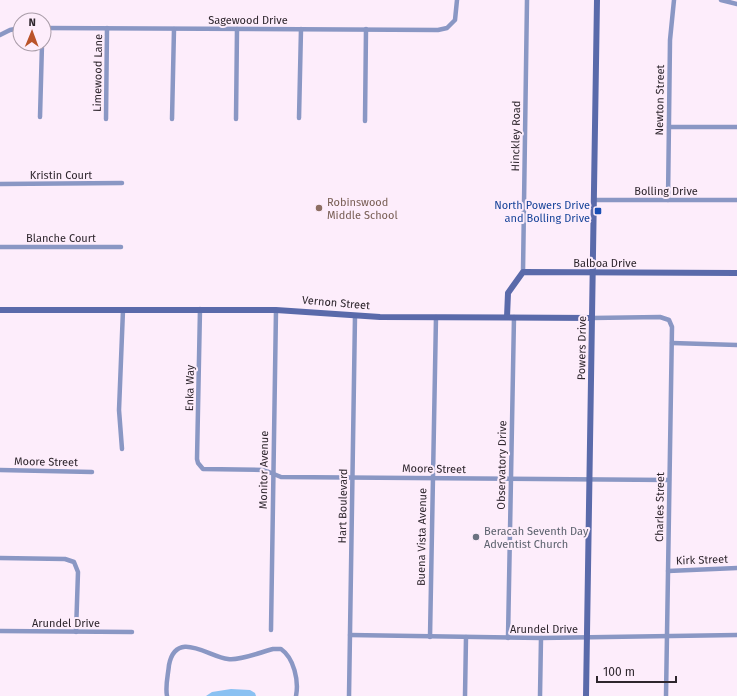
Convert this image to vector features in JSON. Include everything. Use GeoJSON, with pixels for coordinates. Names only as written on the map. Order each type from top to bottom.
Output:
{"type":"FeatureCollection","features":[{"type":"Feature","properties":{"kind":"street","name":"Sagewood Drive"},"geometry":{"type":"LineString","coordinates":[[52,28],[438,30],[447,28],[456,20],[457,0]]}},
{"type":"Feature","properties":{"kind":"street","name":"Hinckley Road"},"geometry":{"type":"LineString","coordinates":[[523,272],[527,0]]}},
{"type":"Feature","properties":{"kind":"street","name":"Powers Drive"},"geometry":{"type":"LineString","coordinates":[[586,696],[597,0]]}},
{"type":"Feature","properties":{"kind":"street","name":"Newton Street"},"geometry":{"type":"LineString","coordinates":[[668,200],[670,40],[674,0]]}},
{"type":"Feature","properties":{"kind":"street"},"geometry":{"type":"LineString","coordinates":[[721,0],[737,4]]}},
{"type":"Feature","properties":{"kind":"street","name":"Limewood Lane"},"geometry":{"type":"LineString","coordinates":[[106,119],[107,28]]}},
{"type":"Feature","properties":{"kind":"street"},"geometry":{"type":"LineString","coordinates":[[172,119],[174,28]]}},
{"type":"Feature","properties":{"kind":"street"},"geometry":{"type":"LineString","coordinates":[[236,119],[237,29]]}},
{"type":"Feature","properties":{"kind":"street"},"geometry":{"type":"LineString","coordinates":[[299,118],[301,29]]}},
{"type":"Feature","properties":{"kind":"street"},"geometry":{"type":"LineString","coordinates":[[0,35],[12,30]]}},
{"type":"Feature","properties":{"kind":"street"},"geometry":{"type":"LineString","coordinates":[[365,121],[366,30]]}},
{"type":"Feature","properties":{"kind":"street"},"geometry":{"type":"LineString","coordinates":[[40,118],[42,52]]}},
{"type":"Feature","properties":{"kind":"street"},"geometry":{"type":"LineString","coordinates":[[669,127],[737,127]]}},
{"type":"Feature","properties":{"kind":"street","name":"Kristin Court"},"geometry":{"type":"LineString","coordinates":[[0,184],[122,184]]}},
{"type":"Feature","properties":{"kind":"street","name":"Bolling Drive"},"geometry":{"type":"LineString","coordinates":[[594,200],[737,200]]}},
{"type":"Feature","properties":{"kind":"street","name":"Blanche Court"},"geometry":{"type":"LineString","coordinates":[[0,247],[121,247]]}},
{"type":"Feature","properties":{"kind":"street","name":"Balboa Drive"},"geometry":{"type":"LineString","coordinates":[[523,272],[737,273]]}},
{"type":"Feature","properties":{"kind":"street"},"geometry":{"type":"LineString","coordinates":[[506,317],[508,293],[523,272]]}},
{"type":"Feature","properties":{"kind":"street","name":"Enka Way"},"geometry":{"type":"LineString","coordinates":[[200,309],[197,459],[200,467]]}},
{"type":"Feature","properties":{"kind":"street","name":"Vernon Street"},"geometry":{"type":"LineString","coordinates":[[0,310],[276,310],[320,312],[355,316],[616,319],[660,317],[669,320]]}},
{"type":"Feature","properties":{"kind":"street"},"geometry":{"type":"LineString","coordinates":[[122,449],[119,410],[123,310]]}},
{"type":"Feature","properties":{"kind":"street","name":"Monitor Avenue"},"geometry":{"type":"LineString","coordinates":[[271,630],[276,310]]}},
{"type":"Feature","properties":{"kind":"street","name":"Hart Boulevard"},"geometry":{"type":"LineString","coordinates":[[349,696],[355,316]]}},
{"type":"Feature","properties":{"kind":"street","name":"Buena Vista Avenue"},"geometry":{"type":"LineString","coordinates":[[430,637],[436,317]]}},
{"type":"Feature","properties":{"kind":"street","name":"Observatory Drive"},"geometry":{"type":"LineString","coordinates":[[508,638],[514,317]]}},
{"type":"Feature","properties":{"kind":"street","name":"Charles Street"},"geometry":{"type":"LineString","coordinates":[[666,696],[672,343],[672,327],[669,320]]}},
{"type":"Feature","properties":{"kind":"street"},"geometry":{"type":"LineString","coordinates":[[672,343],[737,345]]}},
{"type":"Feature","properties":{"kind":"street","name":"Moore Street"},"geometry":{"type":"LineString","coordinates":[[200,467],[207,470],[264,470],[281,477],[670,480]]}},
{"type":"Feature","properties":{"kind":"street","name":"Moore Street"},"geometry":{"type":"LineString","coordinates":[[0,470],[92,472]]}},
{"type":"Feature","properties":{"kind":"street"},"geometry":{"type":"LineString","coordinates":[[0,558],[65,559],[74,562],[78,572],[76,632]]}},
{"type":"Feature","properties":{"kind":"street","name":"Kirk Street"},"geometry":{"type":"LineString","coordinates":[[668,571],[737,568]]}},
{"type":"Feature","properties":{"kind":"street","name":"Arundel Drive"},"geometry":{"type":"LineString","coordinates":[[0,631],[132,632]]}},
{"type":"Feature","properties":{"kind":"street","name":"Arundel Drive"},"geometry":{"type":"LineString","coordinates":[[350,635],[508,638],[737,636]]}},
{"type":"Feature","properties":{"kind":"street"},"geometry":{"type":"LineString","coordinates":[[465,696],[466,637]]}},
{"type":"Feature","properties":{"kind":"street"},"geometry":{"type":"LineString","coordinates":[[540,696],[542,638]]}},
{"type":"Feature","properties":{"kind":"street"},"geometry":{"type":"LineString","coordinates":[[167,696],[166,685],[172,656],[178,649],[194,647],[228,659],[273,649],[281,649],[286,652],[290,659],[298,684],[296,696]]}},
{"type":"Feature","properties":{"kind":"water"},"geometry":{"type":"Polygon","coordinates":[[[231,689],[250,690],[255,693],[256,696],[206,696],[212,692],[231,689]]]}},
{"type":"Feature","properties":{"kind":"place","name":"Robinswood Middle School"},"geometry":{"type":"Point","coordinates":[319,208]}},
{"type":"Feature","properties":{"kind":"place","name":"North Powers Drive and Bolling Drive"},"geometry":{"type":"Point","coordinates":[598,211]}},
{"type":"Feature","properties":{"kind":"place","name":"Beracah Seventh Day Adventist Church"},"geometry":{"type":"Point","coordinates":[476,537]}}]}
